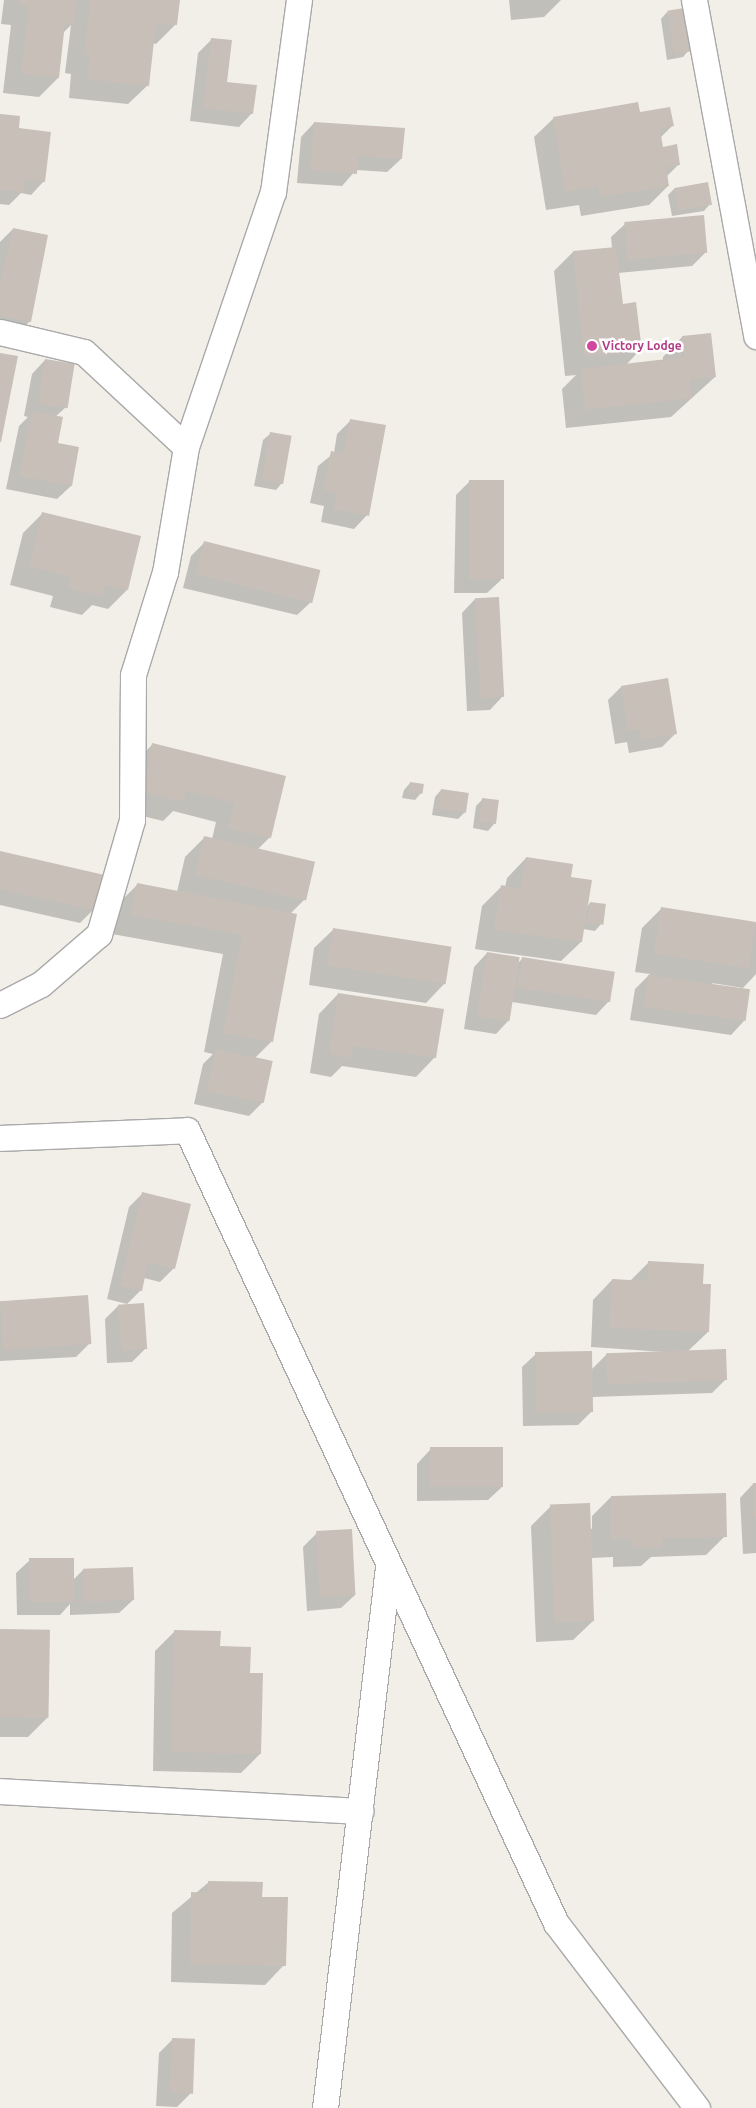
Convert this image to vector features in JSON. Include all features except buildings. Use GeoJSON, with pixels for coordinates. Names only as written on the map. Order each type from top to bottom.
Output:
{"type":"FeatureCollection","features":[{"type":"Feature","properties":{"kind":"street"},"geometry":{"type":"LineString","coordinates":[[0,1004],[41,984],[99,934],[132,820],[134,676],[165,572],[186,447],[273,192],[299,0]]}},
{"type":"Feature","properties":{"kind":"street"},"geometry":{"type":"LineString","coordinates":[[694,0],[756,336]]}},
{"type":"Feature","properties":{"kind":"street"},"geometry":{"type":"LineString","coordinates":[[0,332],[84,352],[186,447]]}},
{"type":"Feature","properties":{"kind":"street"},"geometry":{"type":"LineString","coordinates":[[0,1138],[187,1130],[369,1518],[388,1567],[556,1924],[697,2108]]}},
{"type":"Feature","properties":{"kind":"street"},"geometry":{"type":"LineString","coordinates":[[325,2108],[388,1567]]}},
{"type":"Feature","properties":{"kind":"street"},"geometry":{"type":"LineString","coordinates":[[0,1791],[360,1811]]}},
{"type":"Feature","properties":{"kind":"place","name":"Victory Lodge"},"geometry":{"type":"Point","coordinates":[592,346]}}]}
